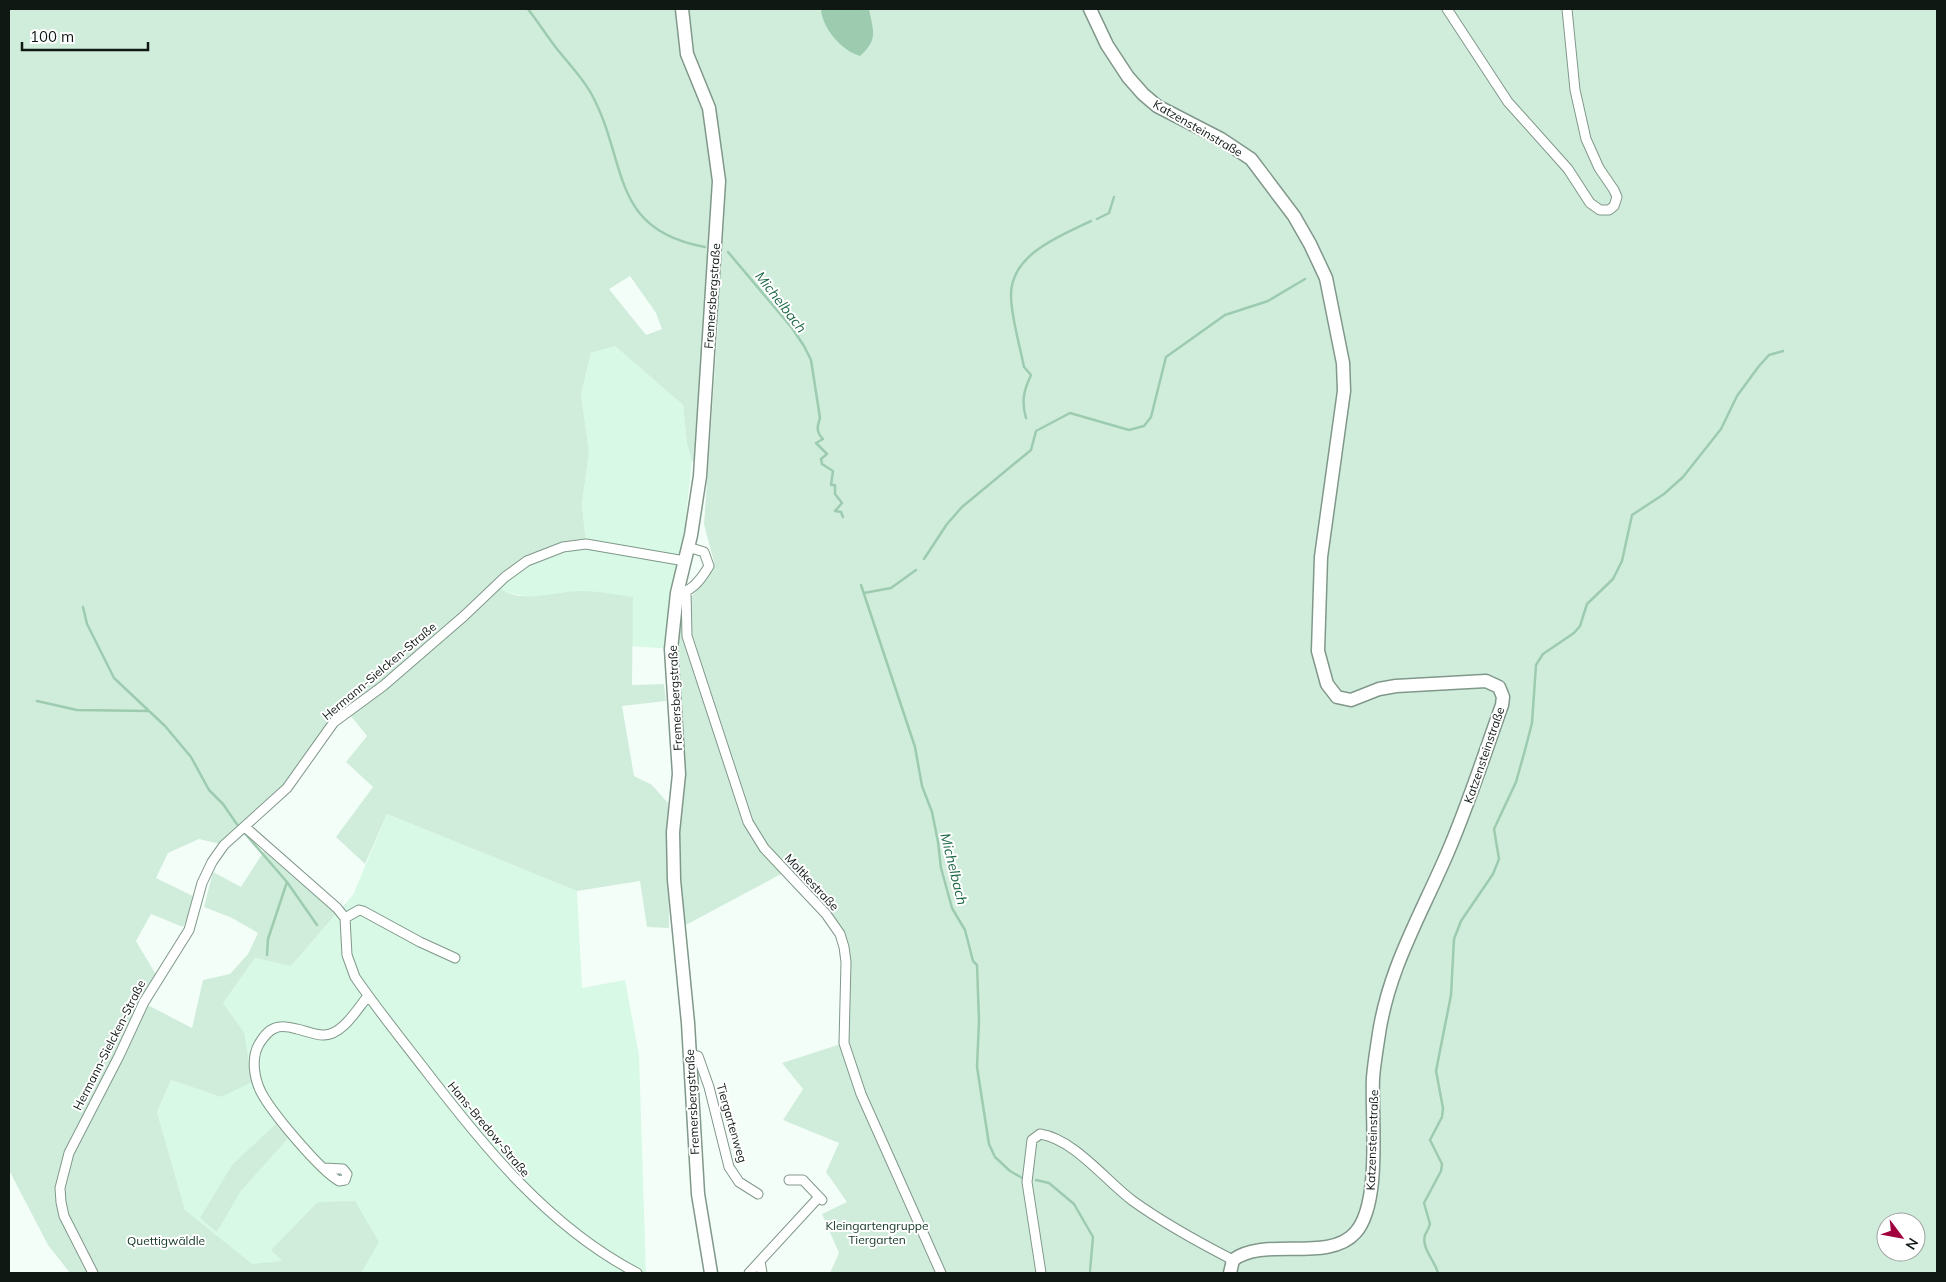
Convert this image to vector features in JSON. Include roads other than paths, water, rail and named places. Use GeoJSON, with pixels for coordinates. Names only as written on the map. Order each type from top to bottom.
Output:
{"type":"FeatureCollection","features":[{"type":"Feature","properties":{"kind":"street","name":"Fremersbergstraße"},"geometry":{"type":"LineString","coordinates":[[682,9],[687,54],[709,108],[719,181],[700,476],[685,560],[682,592],[670,649],[679,774],[673,851],[690,1054],[698,1194],[711,1273]]}},
{"type":"Feature","properties":{"kind":"street","name":"Katzensteinstraße"},"geometry":{"type":"LineString","coordinates":[[1090,9],[1107,45],[1128,77],[1143,94],[1157,106],[1221,139],[1251,158],[1294,216],[1326,278],[1343,363],[1344,391],[1322,557],[1318,651],[1326,684],[1337,697],[1350,700],[1379,689],[1396,686],[1486,680],[1499,687],[1503,697],[1502,706],[1451,844],[1390,982],[1378,1039],[1373,1078],[1370,1194],[1361,1225],[1352,1236],[1338,1243],[1254,1252],[1233,1260]]}},
{"type":"Feature","properties":{"kind":"street"},"geometry":{"type":"LineString","coordinates":[[1447,9],[1508,102],[1568,168],[1590,203],[1600,210],[1608,210],[1614,206],[1617,197],[1599,168],[1586,139],[1575,90],[1567,9]]}},
{"type":"Feature","properties":{"kind":"street","name":"Hermann-Sielcken-Straße"},"geometry":{"type":"LineString","coordinates":[[93,1273],[68,1224],[60,1202],[60,1188],[69,1153],[144,1002],[189,930],[202,882],[212,862],[224,846],[287,788],[334,722],[383,686],[464,616],[505,577],[527,561],[563,546],[586,544],[685,560]]}},
{"type":"Feature","properties":{"kind":"street"},"geometry":{"type":"LineString","coordinates":[[682,592],[703,576],[709,566],[704,552],[688,547]]}},
{"type":"Feature","properties":{"kind":"street","name":"Moltkestraße"},"geometry":{"type":"LineString","coordinates":[[682,592],[687,636],[748,822],[764,848],[826,914],[840,934],[846,962],[844,1043],[861,1094],[941,1273]]}},
{"type":"Feature","properties":{"kind":"street"},"geometry":{"type":"LineString","coordinates":[[242,830],[337,908],[345,918],[359,910],[363,910],[420,942],[455,958]]}},
{"type":"Feature","properties":{"kind":"street","name":"Hans-Bredow-Straße"},"geometry":{"type":"LineString","coordinates":[[345,918],[347,955],[355,977],[455,1109],[517,1182],[593,1246],[635,1273]]}},
{"type":"Feature","properties":{"kind":"street"},"geometry":{"type":"LineString","coordinates":[[324,1168],[272,1110],[261,1092],[254,1066],[257,1048],[265,1035],[275,1028],[284,1026],[322,1036],[331,1034],[339,1030],[368,996]]}},
{"type":"Feature","properties":{"kind":"street","name":"Tiergartenweg"},"geometry":{"type":"LineString","coordinates":[[690,1054],[698,1056],[706,1079],[729,1167],[739,1182],[758,1194]]}},
{"type":"Feature","properties":{"kind":"street"},"geometry":{"type":"LineString","coordinates":[[1041,1273],[1027,1182],[1031,1145],[1034,1137],[1040,1134],[1074,1151],[1133,1201],[1185,1236],[1233,1260],[1230,1273]]}},
{"type":"Feature","properties":{"kind":"street"},"geometry":{"type":"LineString","coordinates":[[749,1273],[821,1198],[803,1180],[789,1180]]}},
{"type":"Feature","properties":{"kind":"street"},"geometry":{"type":"LineString","coordinates":[[760,1261],[762,1273]]}},
{"type":"Feature","properties":{"kind":"waterway","name":"Michelbach"},"geometry":{"type":"LineString","coordinates":[[528,9],[592,95],[603,120],[626,190],[637,209],[652,225],[674,238],[705,247]]}},
{"type":"Feature","properties":{"kind":"waterway"},"geometry":{"type":"LineString","coordinates":[[1097,219],[1109,213],[1114,197]]}},
{"type":"Feature","properties":{"kind":"waterway"},"geometry":{"type":"LineString","coordinates":[[1026,418],[1024,396],[1031,375],[1024,367],[1014,322],[1011,304],[1013,281],[1019,268],[1039,248],[1091,221]]}},
{"type":"Feature","properties":{"kind":"waterway","name":"Michelbach"},"geometry":{"type":"LineString","coordinates":[[728,252],[792,328],[811,360],[820,418],[818,429],[823,439],[816,443],[827,454],[821,459],[822,464],[833,471],[831,485],[835,485],[835,494],[842,503],[835,511],[841,512],[843,517]]}},
{"type":"Feature","properties":{"kind":"waterway"},"geometry":{"type":"LineString","coordinates":[[924,559],[947,524],[962,507],[1031,450],[1036,431],[1070,413],[1129,430],[1144,426],[1151,417],[1166,357],[1225,315],[1268,301],[1305,279]]}},
{"type":"Feature","properties":{"kind":"waterway"},"geometry":{"type":"LineString","coordinates":[[1438,1273],[1425,1245],[1425,1235],[1430,1224],[1424,1203],[1441,1171],[1442,1164],[1430,1140],[1442,1117],[1443,1108],[1436,1071],[1451,995],[1454,939],[1461,921],[1493,874],[1499,859],[1494,829],[1516,782],[1532,723],[1536,665],[1543,654],[1574,633],[1580,626],[1587,604],[1613,579],[1622,561],[1632,515],[1664,494],[1683,477],[1721,429],[1737,396],[1759,366],[1769,355],[1783,351]]}},
{"type":"Feature","properties":{"kind":"waterway"},"geometry":{"type":"LineString","coordinates":[[864,593],[891,588],[916,570]]}},
{"type":"Feature","properties":{"kind":"waterway","name":"Michelbach"},"geometry":{"type":"LineString","coordinates":[[861,585],[915,747],[922,786],[932,812],[941,868],[952,908],[965,930],[973,961],[977,965],[979,1021],[977,1067],[989,1144],[995,1157],[1010,1171],[1024,1179]]}},
{"type":"Feature","properties":{"kind":"waterway"},"geometry":{"type":"LineString","coordinates":[[83,607],[87,624],[114,678],[165,726],[191,757],[209,790],[223,804],[236,823],[287,882],[317,925]]}},
{"type":"Feature","properties":{"kind":"waterway"},"geometry":{"type":"LineString","coordinates":[[37,701],[77,710],[149,711]]}},
{"type":"Feature","properties":{"kind":"waterway"},"geometry":{"type":"LineString","coordinates":[[267,955],[268,939],[287,882]]}},
{"type":"Feature","properties":{"kind":"waterway","name":"Michelbach"},"geometry":{"type":"LineString","coordinates":[[1036,1180],[1049,1183],[1074,1204],[1093,1237],[1090,1271]]}},
{"type":"Feature","properties":{"kind":"park label","name":"Kleingartengruppe Tiergarten"},"geometry":{"type":"Point","coordinates":[877,1232]}},
{"type":"Feature","properties":{"kind":"park label","name":"Quettigwäldle"},"geometry":{"type":"Point","coordinates":[166,1240]}}]}
